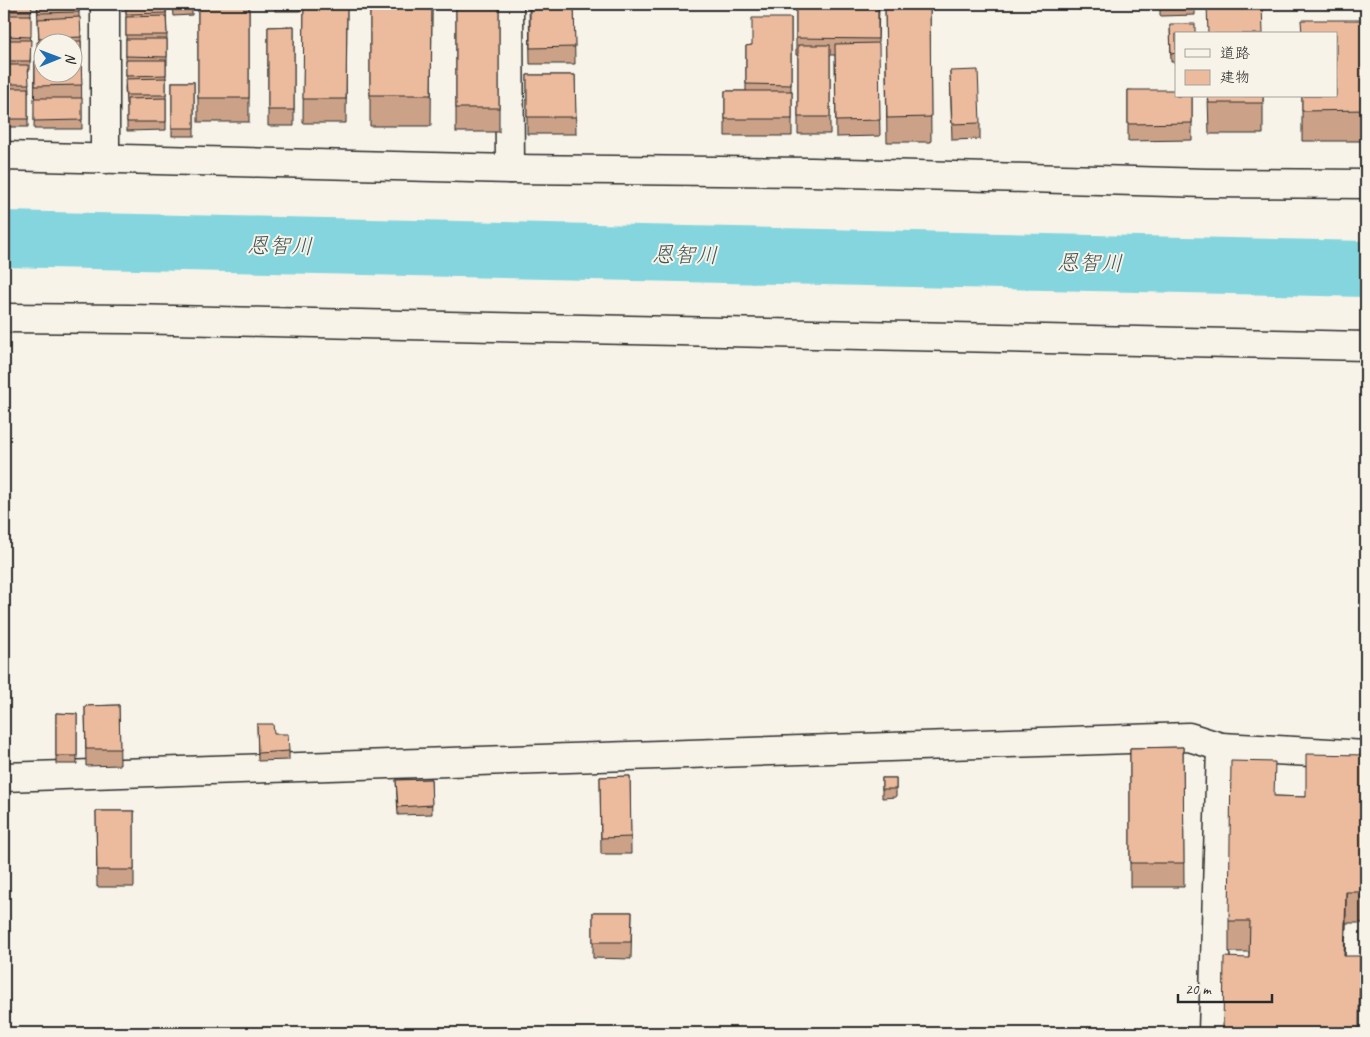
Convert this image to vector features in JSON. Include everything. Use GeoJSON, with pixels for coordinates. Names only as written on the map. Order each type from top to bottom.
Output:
{"type":"FeatureCollection","features":[{"type":"Feature","properties":{"kind":"street"},"geometry":{"type":"LineString","coordinates":[[105,4],[106,159]]}},
{"type":"Feature","properties":{"kind":"street"},"geometry":{"type":"LineString","coordinates":[[509,4],[510,169]]}},
{"type":"Feature","properties":{"kind":"street"},"geometry":{"type":"LineString","coordinates":[[4,156],[510,169],[812,172],[1206,183],[1366,184]]}},
{"type":"Feature","properties":{"kind":"street"},"geometry":{"type":"LineString","coordinates":[[4,318],[129,318],[1366,346]]}},
{"type":"Feature","properties":{"kind":"street"},"geometry":{"type":"LineString","coordinates":[[4,777],[1189,737],[1221,747],[1366,755]]}},
{"type":"Feature","properties":{"kind":"street"},"geometry":{"type":"LineString","coordinates":[[1213,1033],[1221,747]]}},
{"type":"Feature","properties":{"kind":"building"},"geometry":{"type":"Polygon","coordinates":[[[4,4],[31,4],[32,11],[4,11],[4,4]]]}},
{"type":"Feature","properties":{"kind":"building"},"geometry":{"type":"Polygon","coordinates":[[[38,4],[79,4],[79,12],[38,13],[38,4]]]}},
{"type":"Feature","properties":{"kind":"building"},"geometry":{"type":"Polygon","coordinates":[[[126,4],[166,4],[166,13],[126,14],[126,4]]]}},
{"type":"Feature","properties":{"kind":"building"},"geometry":{"type":"Polygon","coordinates":[[[173,4],[192,4],[192,7],[173,7],[173,4]]]}},
{"type":"Feature","properties":{"kind":"building"},"geometry":{"type":"Polygon","coordinates":[[[198,4],[249,4],[249,98],[198,98],[198,4]]]}},
{"type":"Feature","properties":{"kind":"building"},"geometry":{"type":"Polygon","coordinates":[[[304,4],[347,4],[346,99],[303,99],[304,4]]]}},
{"type":"Feature","properties":{"kind":"building"},"geometry":{"type":"Polygon","coordinates":[[[370,4],[432,4],[431,95],[370,95],[370,4]]]}},
{"type":"Feature","properties":{"kind":"building"},"geometry":{"type":"Polygon","coordinates":[[[456,4],[499,4],[499,108],[456,108],[456,4]]]}},
{"type":"Feature","properties":{"kind":"building"},"geometry":{"type":"Polygon","coordinates":[[[530,4],[574,4],[575,47],[530,48],[530,4]]]}},
{"type":"Feature","properties":{"kind":"building"},"geometry":{"type":"Polygon","coordinates":[[[796,4],[878,4],[878,39],[796,38],[796,4]]]}},
{"type":"Feature","properties":{"kind":"building"},"geometry":{"type":"Polygon","coordinates":[[[885,4],[930,4],[931,117],[887,118],[885,4]]]}},
{"type":"Feature","properties":{"kind":"building"},"geometry":{"type":"Polygon","coordinates":[[[1207,4],[1262,4],[1263,32],[1208,32],[1207,4]]]}},
{"type":"Feature","properties":{"kind":"building"},"geometry":{"type":"Polygon","coordinates":[[[4,15],[31,15],[31,37],[4,36],[4,15]]]}},
{"type":"Feature","properties":{"kind":"building"},"geometry":{"type":"Polygon","coordinates":[[[166,16],[167,35],[126,35],[126,17],[166,16]]]}},
{"type":"Feature","properties":{"kind":"building"},"geometry":{"type":"Polygon","coordinates":[[[80,17],[81,32],[39,32],[38,19],[80,17]]]}},
{"type":"Feature","properties":{"kind":"building"},"geometry":{"type":"Polygon","coordinates":[[[752,18],[791,18],[791,85],[746,84],[746,46],[752,45],[752,18]]]}},
{"type":"Feature","properties":{"kind":"building"},"geometry":{"type":"Polygon","coordinates":[[[1301,20],[1366,20],[1366,110],[1302,111],[1302,98],[1338,98],[1338,32],[1302,32],[1301,20]]]}},
{"type":"Feature","properties":{"kind":"building"},"geometry":{"type":"Polygon","coordinates":[[[1170,24],[1195,24],[1195,32],[1175,32],[1175,53],[1171,54],[1170,24]]]}},
{"type":"Feature","properties":{"kind":"building"},"geometry":{"type":"Polygon","coordinates":[[[294,26],[294,110],[268,110],[268,27],[294,26]]]}},
{"type":"Feature","properties":{"kind":"building"},"geometry":{"type":"Polygon","coordinates":[[[126,39],[167,39],[167,57],[126,56],[126,39]]]}},
{"type":"Feature","properties":{"kind":"building"},"geometry":{"type":"Polygon","coordinates":[[[4,40],[31,40],[30,61],[4,61],[4,40]]]}},
{"type":"Feature","properties":{"kind":"building"},"geometry":{"type":"Polygon","coordinates":[[[879,43],[880,120],[836,121],[835,44],[879,43]]]}},
{"type":"Feature","properties":{"kind":"building"},"geometry":{"type":"Polygon","coordinates":[[[798,45],[830,45],[830,117],[798,117],[798,45]]]}},
{"type":"Feature","properties":{"kind":"building"},"geometry":{"type":"Polygon","coordinates":[[[126,60],[166,60],[166,75],[126,76],[126,60]]]}},
{"type":"Feature","properties":{"kind":"building"},"geometry":{"type":"Polygon","coordinates":[[[4,65],[28,65],[29,84],[4,84],[4,65]]]}},
{"type":"Feature","properties":{"kind":"building"},"geometry":{"type":"Polygon","coordinates":[[[978,70],[980,123],[952,124],[950,71],[978,70]]]}},
{"type":"Feature","properties":{"kind":"building"},"geometry":{"type":"Polygon","coordinates":[[[527,75],[575,75],[576,117],[527,117],[527,75]]]}},
{"type":"Feature","properties":{"kind":"building"},"geometry":{"type":"Polygon","coordinates":[[[166,78],[166,95],[126,95],[125,79],[166,78]]]}},
{"type":"Feature","properties":{"kind":"building"},"geometry":{"type":"Polygon","coordinates":[[[35,82],[82,82],[82,85],[35,86],[35,82]]]}},
{"type":"Feature","properties":{"kind":"building"},"geometry":{"type":"Polygon","coordinates":[[[172,82],[194,82],[194,128],[172,128],[172,82]]]}},
{"type":"Feature","properties":{"kind":"building"},"geometry":{"type":"Polygon","coordinates":[[[4,88],[28,88],[28,119],[4,119],[4,88]]]}},
{"type":"Feature","properties":{"kind":"building"},"geometry":{"type":"Polygon","coordinates":[[[1128,90],[1175,90],[1175,98],[1192,98],[1192,123],[1128,124],[1128,90]]]}},
{"type":"Feature","properties":{"kind":"building"},"geometry":{"type":"Polygon","coordinates":[[[725,91],[792,91],[792,119],[725,119],[725,91]]]}},
{"type":"Feature","properties":{"kind":"building"},"geometry":{"type":"Polygon","coordinates":[[[34,98],[82,98],[82,120],[34,121],[34,98]]]}},
{"type":"Feature","properties":{"kind":"building"},"geometry":{"type":"Polygon","coordinates":[[[166,98],[166,122],[127,122],[127,99],[166,98]]]}},
{"type":"Feature","properties":{"kind":"building"},"geometry":{"type":"Polygon","coordinates":[[[1208,98],[1263,98],[1263,103],[1209,103],[1208,98]]]}},
{"type":"Feature","properties":{"kind":"building"},"geometry":{"type":"Polygon","coordinates":[[[119,705],[120,749],[86,749],[85,706],[119,705]]]}},
{"type":"Feature","properties":{"kind":"building"},"geometry":{"type":"Polygon","coordinates":[[[56,713],[77,714],[77,756],[56,756],[56,713]]]}},
{"type":"Feature","properties":{"kind":"building"},"geometry":{"type":"Polygon","coordinates":[[[257,724],[273,724],[274,734],[288,734],[289,751],[258,753],[257,724]]]}},
{"type":"Feature","properties":{"kind":"building"},"geometry":{"type":"Polygon","coordinates":[[[1183,747],[1184,863],[1130,863],[1130,748],[1183,747]]]}},
{"type":"Feature","properties":{"kind":"building"},"geometry":{"type":"Polygon","coordinates":[[[1306,754],[1366,755],[1366,892],[1346,892],[1344,956],[1360,956],[1359,1033],[1223,1033],[1224,957],[1249,958],[1250,921],[1229,921],[1231,761],[1275,762],[1274,796],[1306,797],[1306,754]]]}},
{"type":"Feature","properties":{"kind":"building"},"geometry":{"type":"Polygon","coordinates":[[[630,776],[631,837],[601,838],[600,777],[630,776]]]}},
{"type":"Feature","properties":{"kind":"building"},"geometry":{"type":"Polygon","coordinates":[[[882,778],[896,778],[896,789],[882,789],[882,778]]]}},
{"type":"Feature","properties":{"kind":"building"},"geometry":{"type":"Polygon","coordinates":[[[431,779],[432,805],[398,807],[396,780],[431,779]]]}},
{"type":"Feature","properties":{"kind":"building"},"geometry":{"type":"Polygon","coordinates":[[[96,811],[134,811],[134,870],[97,870],[96,811]]]}},
{"type":"Feature","properties":{"kind":"building"},"geometry":{"type":"Polygon","coordinates":[[[593,912],[632,912],[631,942],[593,942],[593,912]]]}},
{"type":"Feature","properties":{"kind":"waterway","name":"恩智川"},"geometry":{"type":"LineString","coordinates":[[4,239],[1366,269]]}}]}
